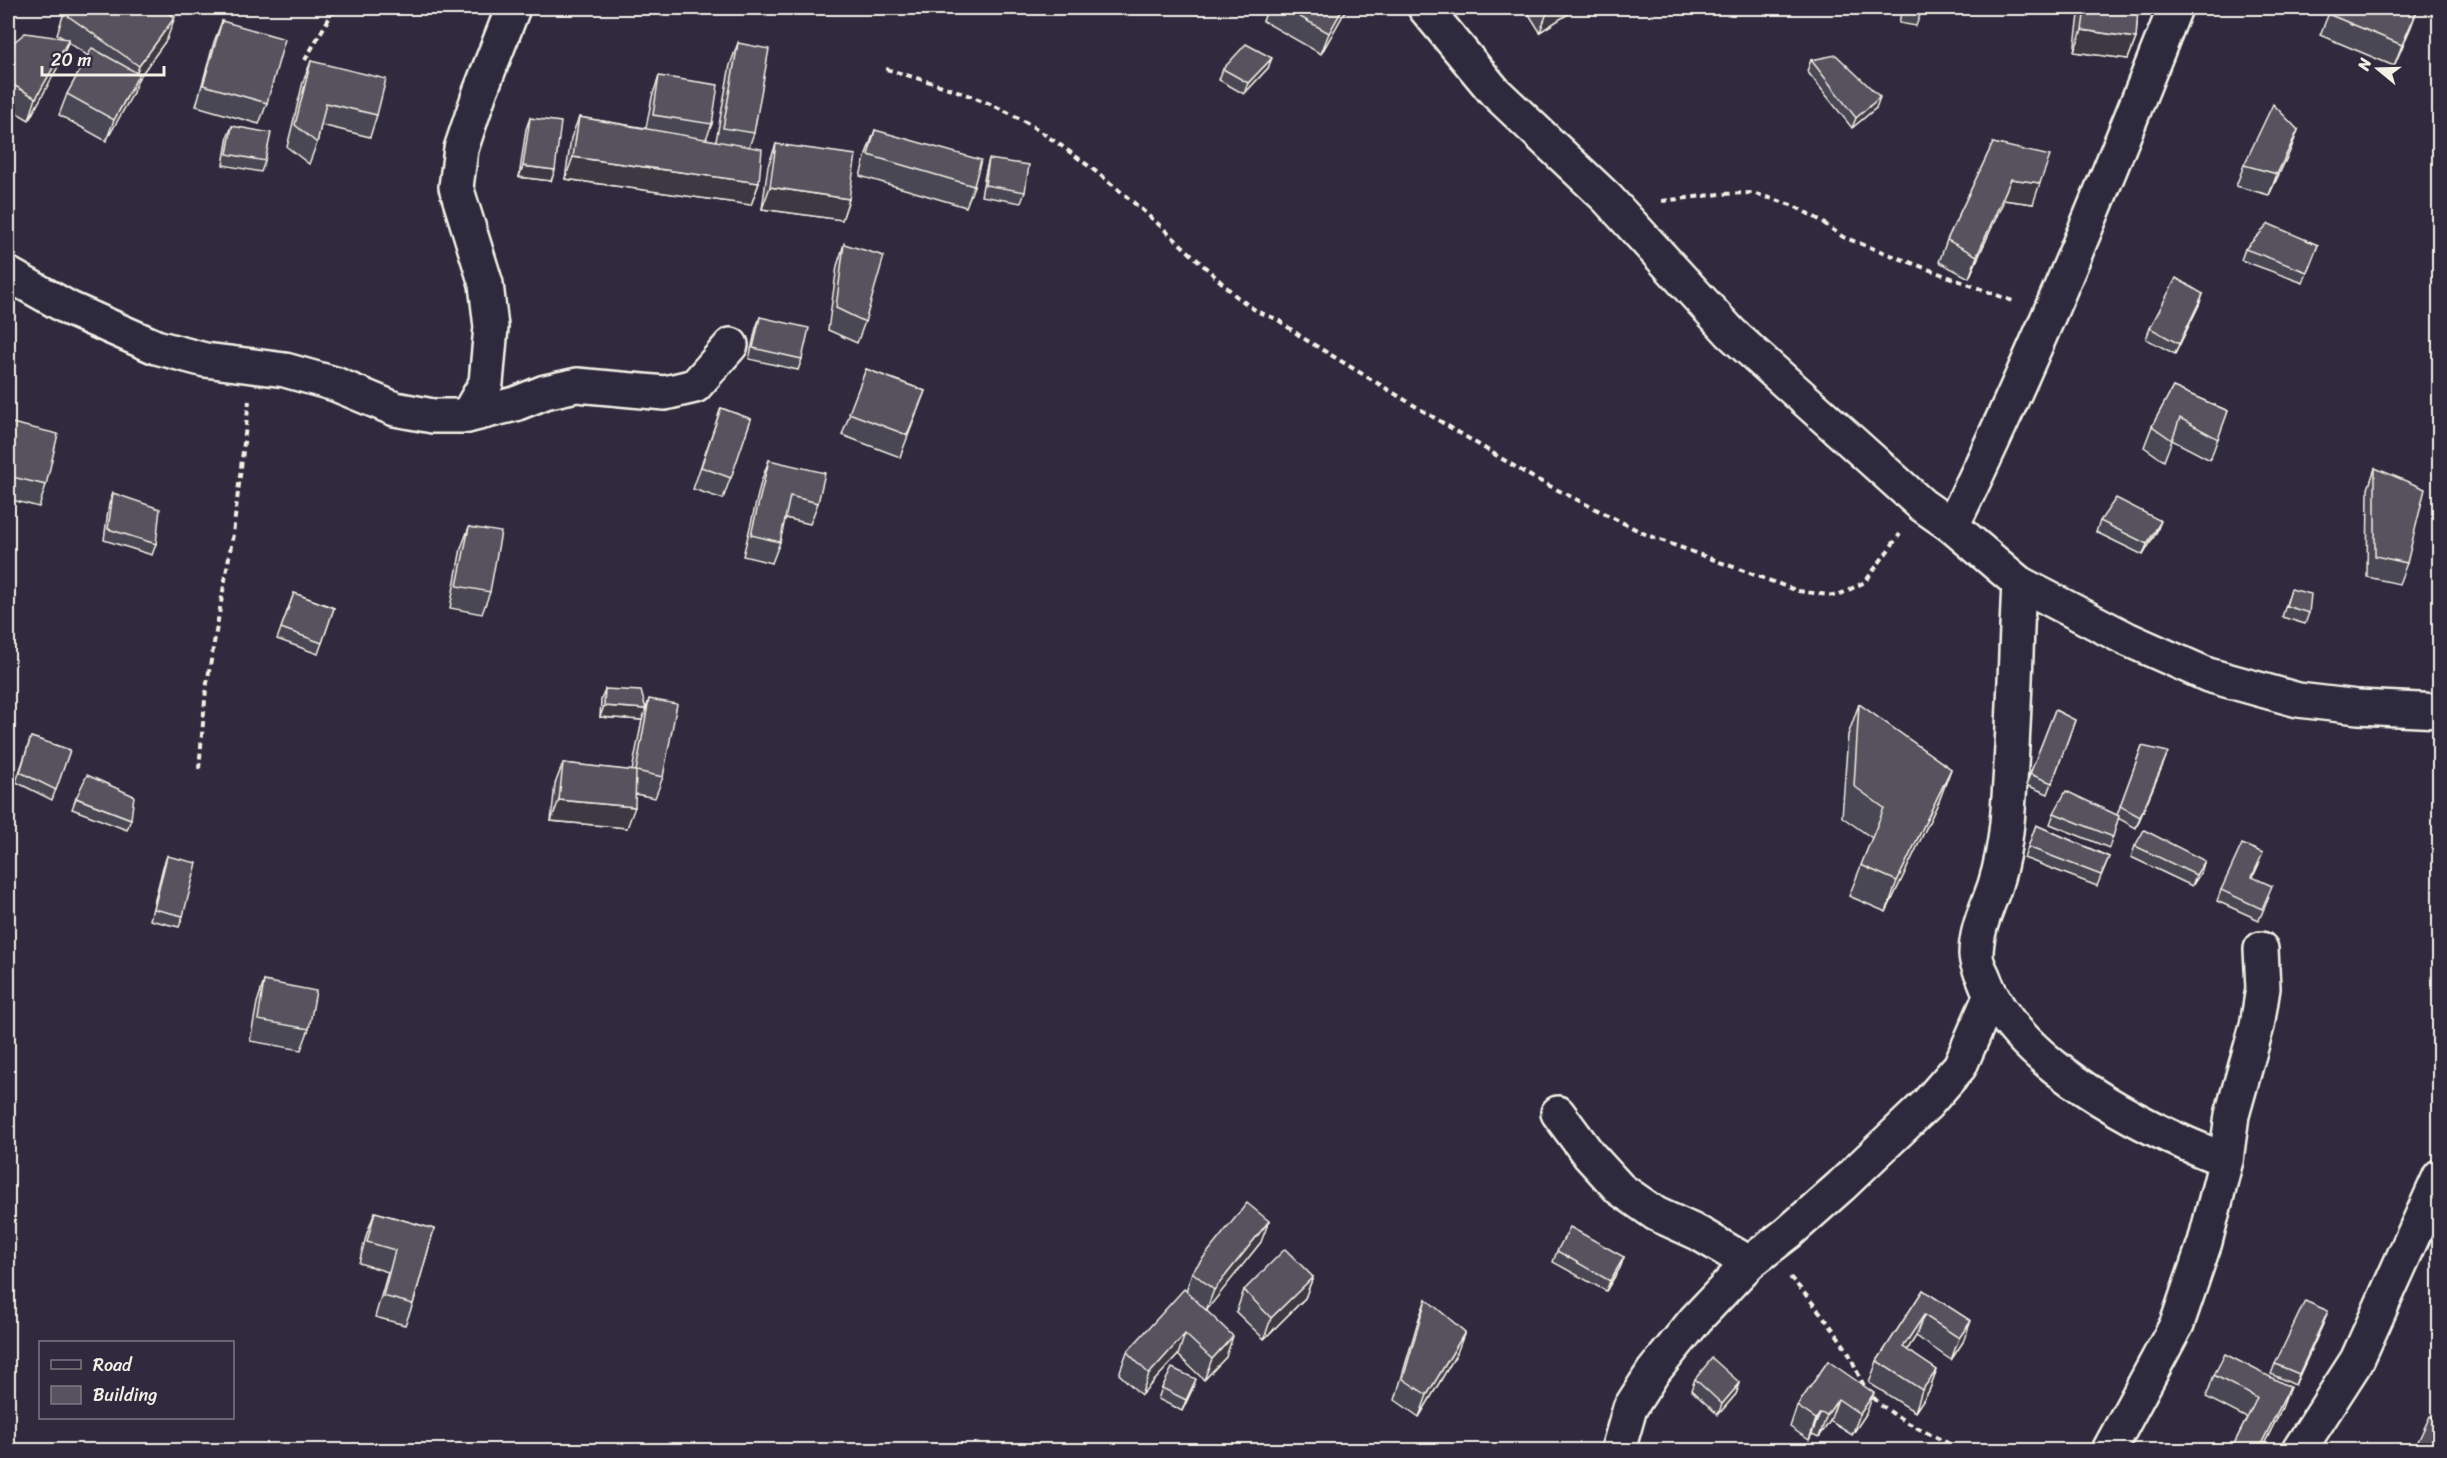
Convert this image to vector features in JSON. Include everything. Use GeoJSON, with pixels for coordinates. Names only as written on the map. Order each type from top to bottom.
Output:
{"type":"FeatureCollection","features":[{"type":"Feature","properties":{"kind":"street"},"geometry":{"type":"LineString","coordinates":[[467,416],[486,383],[490,327],[486,285],[456,187],[461,149],[480,92],[513,8]]}},
{"type":"Feature","properties":{"kind":"street"},"geometry":{"type":"LineString","coordinates":[[1425,8],[1494,91],[1608,198],[1731,333],[1922,505],[1952,526],[2019,583],[2127,639],[2208,675],[2298,700],[2358,707],[2439,711]]}},
{"type":"Feature","properties":{"kind":"street"},"geometry":{"type":"LineString","coordinates":[[1952,526],[1996,438],[2123,139],[2175,8]]}},
{"type":"Feature","properties":{"kind":"street"},"geometry":{"type":"LineString","coordinates":[[8,274],[70,309],[156,347],[205,360],[285,370],[335,384],[395,409],[433,416],[467,416],[515,404],[545,392],[577,385],[664,393],[695,386],[731,345]]}},
{"type":"Feature","properties":{"kind":"street"},"geometry":{"type":"LineString","coordinates":[[2019,583],[2007,824],[1995,886],[1979,925],[1976,957],[1990,997],[2029,1044],[2068,1078],[2122,1111],[2226,1160]]}},
{"type":"Feature","properties":{"kind":"street"},"geometry":{"type":"LineString","coordinates":[[2109,1450],[2177,1324],[2205,1242],[2226,1160],[2232,1115],[2257,1026],[2263,988],[2260,949]]}},
{"type":"Feature","properties":{"kind":"street"},"geometry":{"type":"LineString","coordinates":[[1618,1450],[1630,1408],[1653,1372],[1696,1319],[1749,1263],[1788,1233],[1928,1104],[1960,1066],[1990,997]]}},
{"type":"Feature","properties":{"kind":"street"},"geometry":{"type":"LineString","coordinates":[[1558,1113],[1589,1155],[1620,1189],[1656,1214],[1698,1233],[1749,1263]]}},
{"type":"Feature","properties":{"kind":"street"},"geometry":{"type":"LineString","coordinates":[[2299,1450],[2357,1360],[2439,1176]]}},
{"type":"Feature","properties":{"kind":"path"},"geometry":{"type":"LineString","coordinates":[[305,60],[335,8]]}},
{"type":"Feature","properties":{"kind":"path"},"geometry":{"type":"LineString","coordinates":[[886,69],[944,87],[1026,123],[1117,188],[1237,297],[1258,312],[1278,319],[1303,338],[1532,477],[1647,535],[1798,591],[1836,596],[1865,582],[1922,505]]}},
{"type":"Feature","properties":{"kind":"path"},"geometry":{"type":"LineString","coordinates":[[1608,198],[1667,202],[1720,194],[1752,193],[1794,206],[1818,219],[1843,237],[2047,315]]}},
{"type":"Feature","properties":{"kind":"path"},"geometry":{"type":"LineString","coordinates":[[199,769],[207,689],[233,534],[254,366]]}},
{"type":"Feature","properties":{"kind":"path"},"geometry":{"type":"LineString","coordinates":[[1788,1233],[1785,1266],[1788,1276],[1831,1327],[1848,1353],[1860,1379],[1873,1397],[1895,1415],[1961,1450]]}},
{"type":"Feature","properties":{"kind":"building"},"geometry":{"type":"Polygon","coordinates":[[[68,8],[161,8],[175,17],[139,66],[64,13],[68,8]]]}},
{"type":"Feature","properties":{"kind":"building"},"geometry":{"type":"Polygon","coordinates":[[[1284,8],[1343,8],[1329,33],[1284,8]]]}},
{"type":"Feature","properties":{"kind":"building"},"geometry":{"type":"Polygon","coordinates":[[[1904,8],[1921,8],[1920,15],[1903,12],[1904,8]]]}},
{"type":"Feature","properties":{"kind":"building"},"geometry":{"type":"Polygon","coordinates":[[[2085,8],[2138,8],[2136,38],[2082,30],[2085,8]]]}},
{"type":"Feature","properties":{"kind":"building"},"geometry":{"type":"Polygon","coordinates":[[[2331,8],[2418,8],[2402,45],[2328,14],[2331,8]]]}},
{"type":"Feature","properties":{"kind":"building"},"geometry":{"type":"Polygon","coordinates":[[[222,21],[285,39],[267,103],[203,85],[222,21]]]}},
{"type":"Feature","properties":{"kind":"building"},"geometry":{"type":"Polygon","coordinates":[[[25,33],[69,39],[36,98],[8,82],[8,47],[25,33]]]}},
{"type":"Feature","properties":{"kind":"building"},"geometry":{"type":"Polygon","coordinates":[[[738,43],[769,49],[754,133],[723,128],[738,43]]]}},
{"type":"Feature","properties":{"kind":"building"},"geometry":{"type":"Polygon","coordinates":[[[1246,44],[1272,58],[1248,83],[1223,69],[1246,44]]]}},
{"type":"Feature","properties":{"kind":"building"},"geometry":{"type":"Polygon","coordinates":[[[92,48],[139,74],[114,120],[67,94],[92,48]]]}},
{"type":"Feature","properties":{"kind":"building"},"geometry":{"type":"Polygon","coordinates":[[[1836,55],[1880,97],[1856,118],[1811,60],[1836,55]]]}},
{"type":"Feature","properties":{"kind":"building"},"geometry":{"type":"Polygon","coordinates":[[[311,61],[386,79],[377,115],[326,103],[317,143],[295,125],[311,61]]]}},
{"type":"Feature","properties":{"kind":"building"},"geometry":{"type":"Polygon","coordinates":[[[659,76],[718,85],[712,124],[653,115],[659,76]]]}},
{"type":"Feature","properties":{"kind":"building"},"geometry":{"type":"Polygon","coordinates":[[[2273,104],[2298,130],[2277,174],[2244,165],[2273,104]]]}},
{"type":"Feature","properties":{"kind":"building"},"geometry":{"type":"Polygon","coordinates":[[[579,117],[762,149],[759,183],[573,157],[579,117]]]}},
{"type":"Feature","properties":{"kind":"building"},"geometry":{"type":"Polygon","coordinates":[[[530,118],[561,122],[555,170],[523,166],[530,118]]]}},
{"type":"Feature","properties":{"kind":"building"},"geometry":{"type":"Polygon","coordinates":[[[232,126],[271,133],[265,161],[227,154],[232,126]]]}},
{"type":"Feature","properties":{"kind":"building"},"geometry":{"type":"Polygon","coordinates":[[[875,130],[981,160],[974,186],[868,155],[875,130]]]}},
{"type":"Feature","properties":{"kind":"building"},"geometry":{"type":"Polygon","coordinates":[[[1993,143],[2050,156],[2040,183],[2011,179],[1977,256],[1947,240],[1993,143]]]}},
{"type":"Feature","properties":{"kind":"building"},"geometry":{"type":"Polygon","coordinates":[[[776,144],[856,155],[849,199],[770,187],[776,144]]]}},
{"type":"Feature","properties":{"kind":"building"},"geometry":{"type":"Polygon","coordinates":[[[989,159],[1029,165],[1025,192],[985,185],[989,159]]]}},
{"type":"Feature","properties":{"kind":"building"},"geometry":{"type":"Polygon","coordinates":[[[2269,224],[2318,245],[2307,272],[2245,249],[2269,224]]]}},
{"type":"Feature","properties":{"kind":"building"},"geometry":{"type":"Polygon","coordinates":[[[844,244],[884,256],[865,322],[836,308],[844,244]]]}},
{"type":"Feature","properties":{"kind":"building"},"geometry":{"type":"Polygon","coordinates":[[[2176,278],[2203,294],[2179,344],[2150,328],[2176,278]]]}},
{"type":"Feature","properties":{"kind":"building"},"geometry":{"type":"Polygon","coordinates":[[[760,317],[809,328],[802,359],[753,348],[760,317]]]}},
{"type":"Feature","properties":{"kind":"building"},"geometry":{"type":"Polygon","coordinates":[[[866,369],[925,391],[907,435],[849,413],[866,369]]]}},
{"type":"Feature","properties":{"kind":"building"},"geometry":{"type":"Polygon","coordinates":[[[2173,387],[2228,411],[2218,439],[2180,418],[2172,440],[2152,426],[2173,387]]]}},
{"type":"Feature","properties":{"kind":"building"},"geometry":{"type":"Polygon","coordinates":[[[721,408],[751,419],[731,478],[701,467],[721,408]]]}},
{"type":"Feature","properties":{"kind":"building"},"geometry":{"type":"Polygon","coordinates":[[[8,422],[58,434],[46,485],[8,476],[8,422]]]}},
{"type":"Feature","properties":{"kind":"building"},"geometry":{"type":"Polygon","coordinates":[[[769,460],[825,473],[818,503],[790,496],[780,542],[751,535],[769,460]]]}},
{"type":"Feature","properties":{"kind":"building"},"geometry":{"type":"Polygon","coordinates":[[[2375,468],[2425,489],[2407,563],[2375,556],[2375,468]]]}},
{"type":"Feature","properties":{"kind":"building"},"geometry":{"type":"Polygon","coordinates":[[[113,493],[160,509],[156,544],[108,529],[113,493]]]}},
{"type":"Feature","properties":{"kind":"building"},"geometry":{"type":"Polygon","coordinates":[[[2116,498],[2161,521],[2147,544],[2100,521],[2116,498]]]}},
{"type":"Feature","properties":{"kind":"building"},"geometry":{"type":"Polygon","coordinates":[[[469,527],[501,532],[490,592],[457,586],[469,527]]]}},
{"type":"Feature","properties":{"kind":"building"},"geometry":{"type":"Polygon","coordinates":[[[2291,589],[2311,594],[2309,613],[2286,606],[2291,589]]]}},
{"type":"Feature","properties":{"kind":"building"},"geometry":{"type":"Polygon","coordinates":[[[294,593],[334,608],[322,643],[281,628],[294,593]]]}},
{"type":"Feature","properties":{"kind":"building"},"geometry":{"type":"Polygon","coordinates":[[[605,689],[641,691],[646,709],[604,706],[605,689]]]}},
{"type":"Feature","properties":{"kind":"building"},"geometry":{"type":"Polygon","coordinates":[[[649,699],[677,704],[663,777],[636,771],[649,699]]]}},
{"type":"Feature","properties":{"kind":"building"},"geometry":{"type":"Polygon","coordinates":[[[1859,704],[1951,769],[1897,881],[1861,865],[1884,808],[1854,786],[1859,704]]]}},
{"type":"Feature","properties":{"kind":"building"},"geometry":{"type":"Polygon","coordinates":[[[2055,710],[2075,720],[2052,783],[2030,774],[2055,710]]]}},
{"type":"Feature","properties":{"kind":"building"},"geometry":{"type":"Polygon","coordinates":[[[31,737],[70,750],[56,790],[20,772],[31,737]]]}},
{"type":"Feature","properties":{"kind":"building"},"geometry":{"type":"Polygon","coordinates":[[[2142,746],[2168,752],[2140,817],[2120,806],[2142,746]]]}},
{"type":"Feature","properties":{"kind":"building"},"geometry":{"type":"Polygon","coordinates":[[[563,763],[636,771],[635,807],[559,800],[563,763]]]}},
{"type":"Feature","properties":{"kind":"building"},"geometry":{"type":"Polygon","coordinates":[[[87,775],[134,796],[131,819],[76,798],[87,775]]]}},
{"type":"Feature","properties":{"kind":"building"},"geometry":{"type":"Polygon","coordinates":[[[2066,791],[2119,816],[2113,837],[2054,813],[2066,791]]]}},
{"type":"Feature","properties":{"kind":"building"},"geometry":{"type":"Polygon","coordinates":[[[2036,825],[2109,857],[2101,875],[2028,847],[2036,825]]]}},
{"type":"Feature","properties":{"kind":"building"},"geometry":{"type":"Polygon","coordinates":[[[2144,830],[2205,861],[2196,875],[2135,846],[2144,830]]]}},
{"type":"Feature","properties":{"kind":"building"},"geometry":{"type":"Polygon","coordinates":[[[2242,844],[2263,853],[2252,877],[2272,886],[2262,909],[2221,890],[2242,844]]]}},
{"type":"Feature","properties":{"kind":"building"},"geometry":{"type":"Polygon","coordinates":[[[167,856],[197,863],[183,916],[154,909],[167,856]]]}},
{"type":"Feature","properties":{"kind":"building"},"geometry":{"type":"Polygon","coordinates":[[[264,981],[316,991],[309,1029],[258,1020],[264,981]]]}},
{"type":"Feature","properties":{"kind":"building"},"geometry":{"type":"Polygon","coordinates":[[[1247,1203],[1269,1221],[1214,1290],[1192,1272],[1247,1203]]]}},
{"type":"Feature","properties":{"kind":"building"},"geometry":{"type":"Polygon","coordinates":[[[375,1212],[434,1229],[413,1304],[383,1296],[395,1250],[367,1242],[375,1212]]]}},
{"type":"Feature","properties":{"kind":"building"},"geometry":{"type":"Polygon","coordinates":[[[1570,1227],[1624,1257],[1610,1281],[1557,1251],[1570,1227]]]}},
{"type":"Feature","properties":{"kind":"building"},"geometry":{"type":"Polygon","coordinates":[[[1285,1249],[1313,1277],[1271,1318],[1244,1290],[1285,1249]]]}},
{"type":"Feature","properties":{"kind":"building"},"geometry":{"type":"Polygon","coordinates":[[[1184,1289],[1233,1336],[1212,1359],[1185,1334],[1149,1374],[1127,1352],[1184,1289]]]}},
{"type":"Feature","properties":{"kind":"building"},"geometry":{"type":"Polygon","coordinates":[[[1923,1290],[1971,1321],[1959,1338],[1924,1315],[1903,1347],[1937,1370],[1922,1390],[1877,1361],[1923,1290]]]}},
{"type":"Feature","properties":{"kind":"building"},"geometry":{"type":"Polygon","coordinates":[[[1426,1299],[1465,1332],[1427,1395],[1403,1379],[1426,1299]]]}},
{"type":"Feature","properties":{"kind":"building"},"geometry":{"type":"Polygon","coordinates":[[[2305,1301],[2328,1311],[2299,1374],[2275,1364],[2305,1301]]]}},
{"type":"Feature","properties":{"kind":"building"},"geometry":{"type":"Polygon","coordinates":[[[2225,1354],[2290,1387],[2258,1450],[2231,1450],[2257,1398],[2214,1375],[2225,1354]]]}},
{"type":"Feature","properties":{"kind":"building"},"geometry":{"type":"Polygon","coordinates":[[[1712,1358],[1740,1383],[1722,1404],[1695,1379],[1712,1358]]]}},
{"type":"Feature","properties":{"kind":"building"},"geometry":{"type":"Polygon","coordinates":[[[1828,1361],[1874,1393],[1860,1414],[1838,1399],[1827,1415],[1820,1413],[1816,1419],[1797,1406],[1828,1361]]]}},
{"type":"Feature","properties":{"kind":"building"},"geometry":{"type":"Polygon","coordinates":[[[1172,1368],[1196,1379],[1186,1400],[1162,1388],[1172,1368]]]}},
{"type":"Feature","properties":{"kind":"building"},"geometry":{"type":"Polygon","coordinates":[[[2430,1416],[2439,1420],[2439,1450],[2414,1450],[2430,1416]]]}}]}
